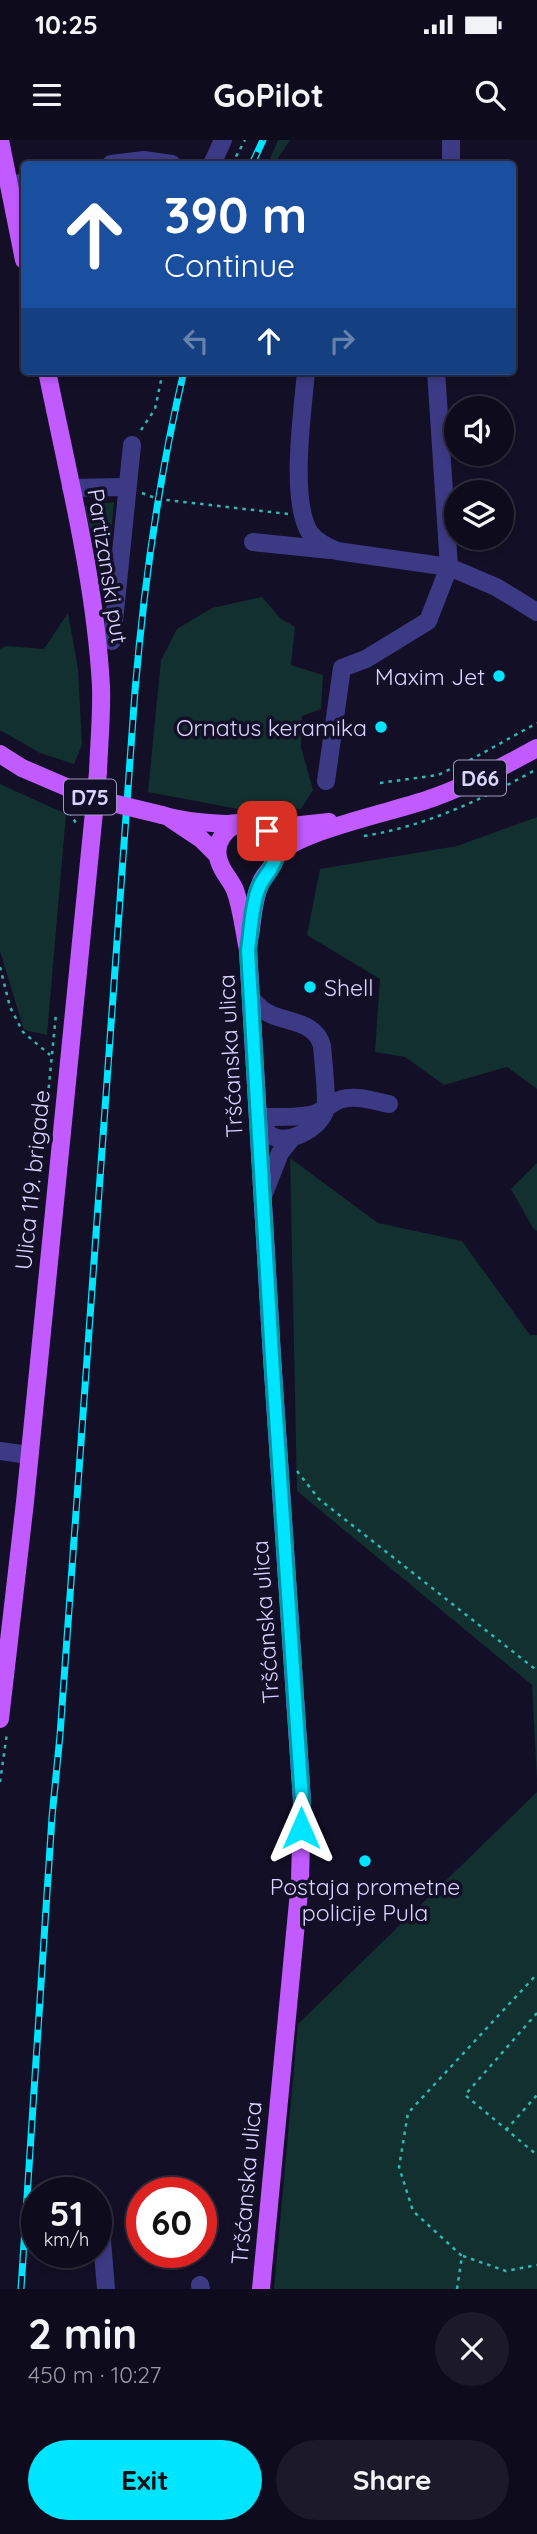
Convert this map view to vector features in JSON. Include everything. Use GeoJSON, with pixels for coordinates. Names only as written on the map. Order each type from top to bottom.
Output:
{"type":"FeatureCollection","features":[{"type":"Feature","properties":{"kind":"main road"},"geometry":{"type":"LineString","coordinates":[[0,140],[17,183],[21,227]]}},
{"type":"Feature","properties":{"kind":"main road","name":"Partizanski put"},"geometry":{"type":"LineString","coordinates":[[48,375],[93,604],[101,690],[98,772]]}},
{"type":"Feature","properties":{"kind":"main road","name":"D66"},"geometry":{"type":"LineString","coordinates":[[264,876],[281,850],[295,842],[362,828],[473,782],[537,748]]}},
{"type":"Feature","properties":{"kind":"main road","name":"D75"},"geometry":{"type":"LineString","coordinates":[[0,754],[22,768],[92,798],[165,816],[216,823],[250,824]]}},
{"type":"Feature","properties":{"kind":"main road","name":"Ulica 119. brigade"},"geometry":{"type":"LineString","coordinates":[[0,1719],[98,772]]}},
{"type":"Feature","properties":{"kind":"main road","name":"D75"},"geometry":{"type":"LineString","coordinates":[[165,816],[201,839],[217,855]]}},
{"type":"Feature","properties":{"kind":"main road"},"geometry":{"type":"LineString","coordinates":[[248,950],[238,901],[217,855],[221,837],[230,828],[250,824],[267,831],[274,840],[275,857]]}},
{"type":"Feature","properties":{"kind":"main road","name":"D66"},"geometry":{"type":"LineString","coordinates":[[250,824],[362,828]]}},
{"type":"Feature","properties":{"kind":"main road"},"geometry":{"type":"LineString","coordinates":[[227,873],[247,881],[264,876]]}},
{"type":"Feature","properties":{"kind":"main road"},"geometry":{"type":"LineString","coordinates":[[248,950],[256,893],[264,876]]}},
{"type":"Feature","properties":{"kind":"main road","name":"Tršćanska ulica"},"geometry":{"type":"LineString","coordinates":[[248,950],[302,1801],[300,1881],[261,2289]]}},
{"type":"Feature","properties":{"kind":"street"},"geometry":{"type":"LineString","coordinates":[[213,161],[223,140]]}},
{"type":"Feature","properties":{"kind":"street"},"geometry":{"type":"LineString","coordinates":[[451,140],[452,161]]}},
{"type":"Feature","properties":{"kind":"street"},"geometry":{"type":"LineString","coordinates":[[306,375],[299,471],[304,516],[310,532],[322,544],[337,551]]}},
{"type":"Feature","properties":{"kind":"street"},"geometry":{"type":"LineString","coordinates":[[326,781],[342,668],[366,659],[428,621],[449,567],[436,375]]}},
{"type":"Feature","properties":{"kind":"street"},"geometry":{"type":"LineString","coordinates":[[112,641],[132,445]]}},
{"type":"Feature","properties":{"kind":"street"},"geometry":{"type":"LineString","coordinates":[[71,488],[126,487]]}},
{"type":"Feature","properties":{"kind":"street"},"geometry":{"type":"LineString","coordinates":[[253,542],[449,567],[496,587],[537,612]]}},
{"type":"Feature","properties":{"kind":"street"},"geometry":{"type":"LineString","coordinates":[[93,604],[115,599]]}},
{"type":"Feature","properties":{"kind":"street"},"geometry":{"type":"LineString","coordinates":[[251,998],[268,1013],[310,1027],[320,1036],[325,1110]]}},
{"type":"Feature","properties":{"kind":"street"},"geometry":{"type":"LineString","coordinates":[[263,1196],[280,1153],[292,1138],[312,1126],[325,1110],[347,1098],[389,1104]]}},
{"type":"Feature","properties":{"kind":"street"},"geometry":{"type":"LineString","coordinates":[[258,1117],[292,1117],[325,1110]]}},
{"type":"Feature","properties":{"kind":"street"},"geometry":{"type":"LineString","coordinates":[[258,1117],[272,1136],[292,1138]]}},
{"type":"Feature","properties":{"kind":"street"},"geometry":{"type":"LineString","coordinates":[[0,1451],[28,1455]]}},
{"type":"Feature","properties":{"kind":"street"},"geometry":{"type":"LineString","coordinates":[[104,2268],[106,2289]]}},
{"type":"Feature","properties":{"kind":"path"},"geometry":{"type":"LineString","coordinates":[[234,161],[245,140]]}},
{"type":"Feature","properties":{"kind":"path"},"geometry":{"type":"LineString","coordinates":[[132,445],[155,409],[162,375]]}},
{"type":"Feature","properties":{"kind":"path"},"geometry":{"type":"LineString","coordinates":[[126,487],[158,499],[304,516]]}},
{"type":"Feature","properties":{"kind":"path"},"geometry":{"type":"LineString","coordinates":[[380,783],[438,775],[472,760],[537,723]]}},
{"type":"Feature","properties":{"kind":"path"},"geometry":{"type":"LineString","coordinates":[[362,828],[414,825],[462,808],[537,769]]}},
{"type":"Feature","properties":{"kind":"path"},"geometry":{"type":"LineString","coordinates":[[59,802],[66,806],[81,830]]}},
{"type":"Feature","properties":{"kind":"path"},"geometry":{"type":"LineString","coordinates":[[0,967],[10,1007],[23,1032],[51,1056]]}},
{"type":"Feature","properties":{"kind":"path"},"geometry":{"type":"LineString","coordinates":[[278,1450],[319,1499],[524,1661],[537,1668]]}},
{"type":"Feature","properties":{"kind":"path"},"geometry":{"type":"LineString","coordinates":[[537,1974],[408,2113],[398,2167],[413,2211],[462,2256],[506,2271],[537,2265]]}},
{"type":"Feature","properties":{"kind":"path"},"geometry":{"type":"LineString","coordinates":[[537,2013],[465,2095],[537,2155]]}},
{"type":"Feature","properties":{"kind":"path"},"geometry":{"type":"LineString","coordinates":[[506,2130],[537,2095]]}},
{"type":"Feature","properties":{"kind":"path"},"geometry":{"type":"LineString","coordinates":[[457,2289],[462,2256]]}},
{"type":"Feature","properties":{"kind":"green space"},"geometry":{"type":"Polygon","coordinates":[[[278,140],[290,140],[276,161],[269,161],[278,140]]]}},
{"type":"Feature","properties":{"kind":"green space"},"geometry":{"type":"Polygon","coordinates":[[[114,502],[107,577],[100,577],[85,506],[114,502]]]}},
{"type":"Feature","properties":{"kind":"green space"},"geometry":{"type":"Polygon","coordinates":[[[262,597],[280,618],[295,627],[291,665],[323,675],[321,709],[302,716],[301,747],[313,790],[301,809],[243,810],[148,792],[161,660],[177,629],[212,608],[262,597]]]}},
{"type":"Feature","properties":{"kind":"green space"},"geometry":{"type":"Polygon","coordinates":[[[68,613],[78,669],[82,745],[74,764],[40,753],[0,730],[0,649],[6,646],[44,649],[68,613]]]}},
{"type":"Feature","properties":{"kind":"green space"},"geometry":{"type":"Polygon","coordinates":[[[0,784],[66,814],[47,1035],[24,1030],[0,951],[0,784]]]}},
{"type":"Feature","properties":{"kind":"green space"},"geometry":{"type":"Polygon","coordinates":[[[537,817],[537,1089],[507,1067],[444,1085],[405,1057],[375,1052],[380,979],[307,935],[320,869],[457,846],[537,817]]]}},
{"type":"Feature","properties":{"kind":"green space"},"geometry":{"type":"Polygon","coordinates":[[[290,1158],[378,1223],[462,1241],[530,1335],[537,1335],[537,1779],[532,1685],[297,1491],[290,1158]]]}},
{"type":"Feature","properties":{"kind":"green space"},"geometry":{"type":"Polygon","coordinates":[[[537,1163],[537,1231],[511,1189],[537,1163]]]}},
{"type":"Feature","properties":{"kind":"green space"},"geometry":{"type":"Polygon","coordinates":[[[537,1792],[537,2289],[274,2289],[298,2024],[537,1792]]]}},
{"type":"Feature","properties":{"kind":"railway"},"geometry":{"type":"LineString","coordinates":[[253,161],[263,140]]}},
{"type":"Feature","properties":{"kind":"railway"},"geometry":{"type":"LineString","coordinates":[[21,2289],[52,1817],[135,691],[154,530],[183,375]]}},
{"type":"Feature","properties":{"kind":"place","name":"Maxim Jet"},"geometry":{"type":"Point","coordinates":[499,676]}},
{"type":"Feature","properties":{"kind":"place","name":"Ornatus keramika"},"geometry":{"type":"Point","coordinates":[381,727]}},
{"type":"Feature","properties":{"kind":"place","name":"Shell"},"geometry":{"type":"Point","coordinates":[310,987]}},
{"type":"Feature","properties":{"kind":"place","name":"Postaja prometne policije Pula"},"geometry":{"type":"Point","coordinates":[365,1861]}},
{"type":"Feature","properties":{"kind":"route"},"geometry":{"type":"LineString","coordinates":[[267,831],[276,846],[275,857],[256,893],[248,950],[302,1801],[301,1828]]}}]}
